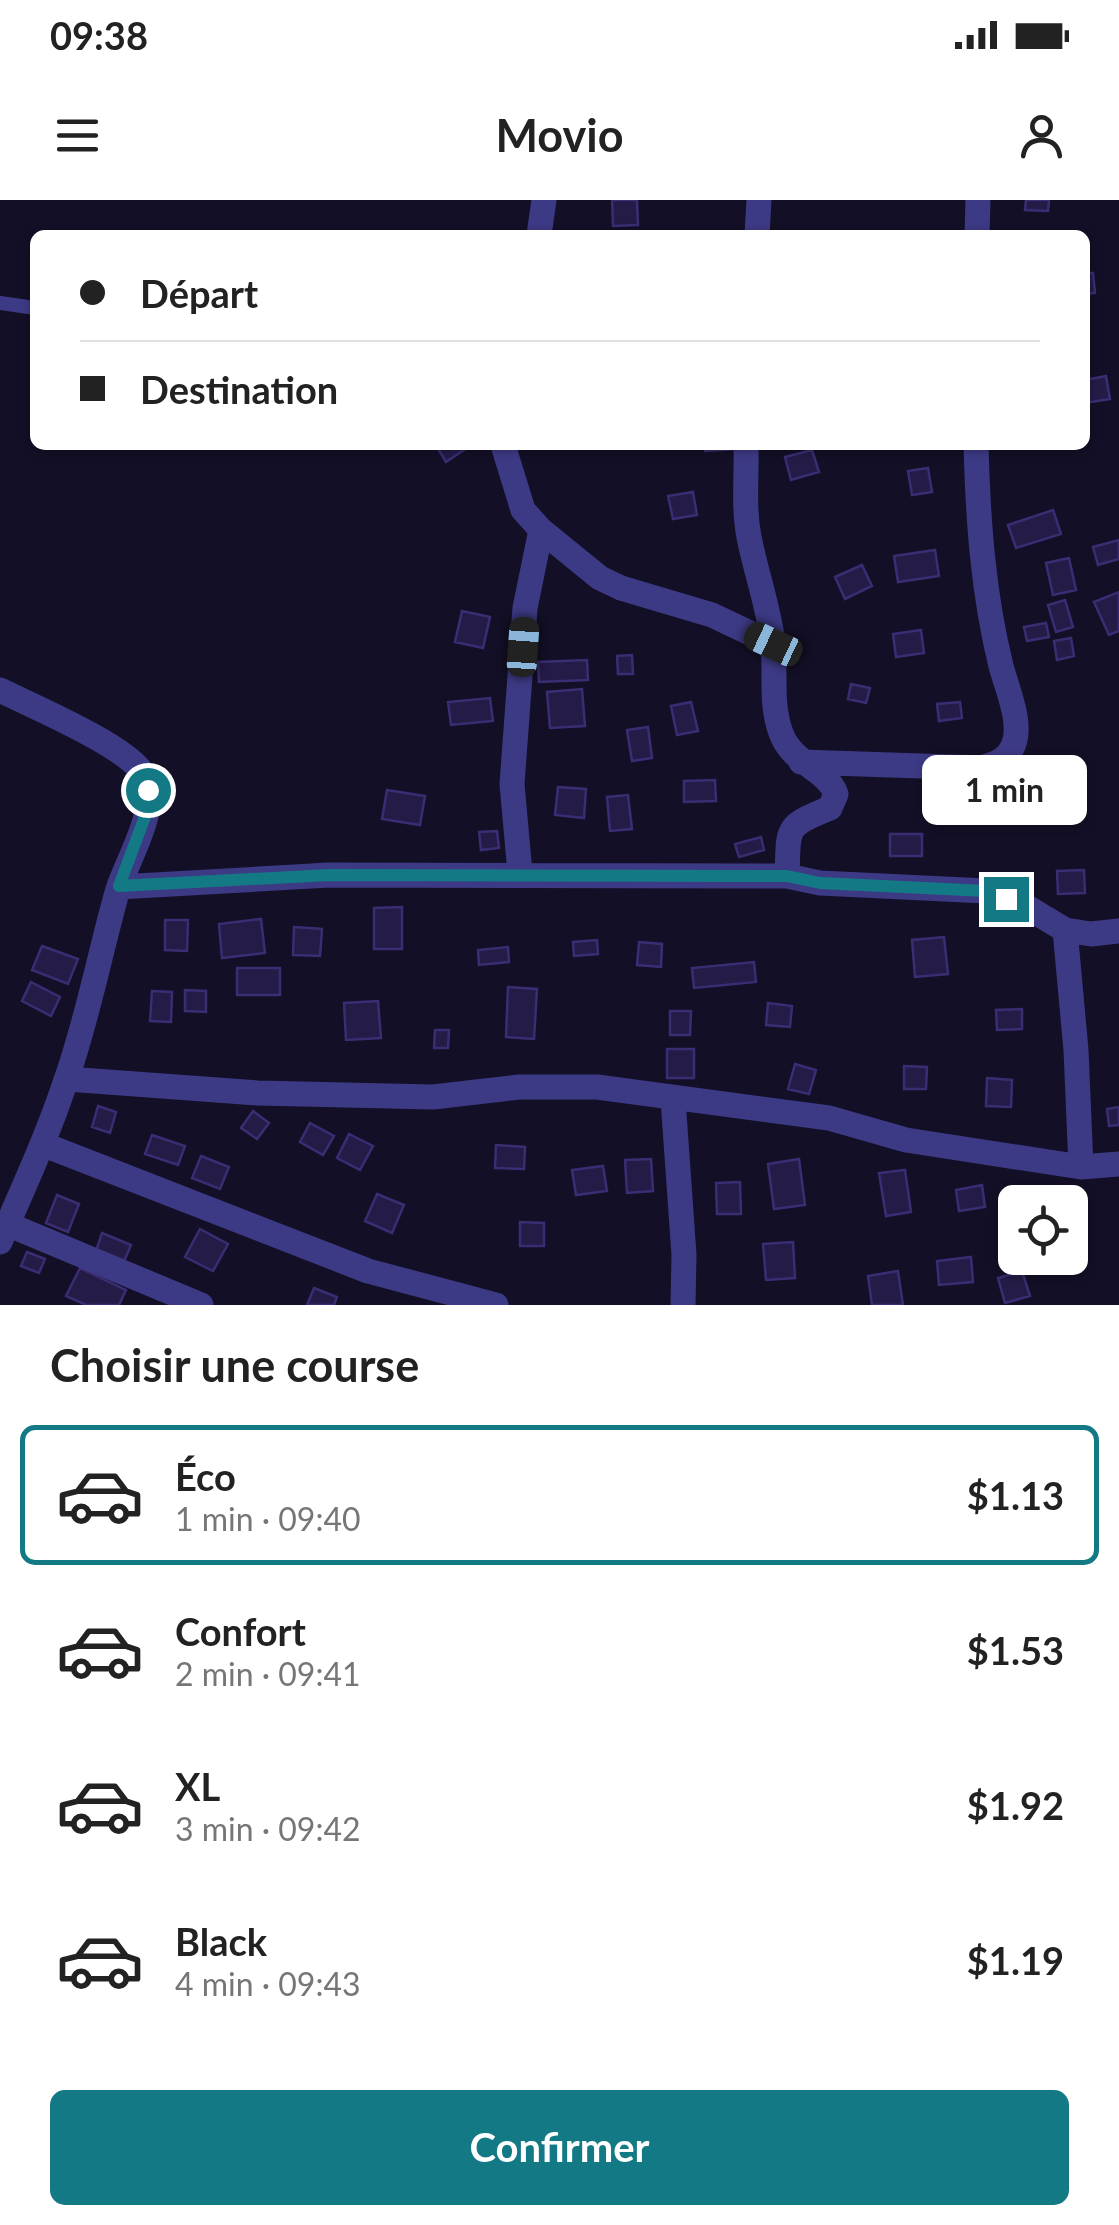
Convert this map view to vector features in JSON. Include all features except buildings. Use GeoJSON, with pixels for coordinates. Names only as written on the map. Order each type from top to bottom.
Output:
{"type":"FeatureCollection","features":[{"type":"Feature","properties":{"kind":"street"},"geometry":{"type":"LineString","coordinates":[[541,230],[544,200]]}},
{"type":"Feature","properties":{"kind":"street"},"geometry":{"type":"LineString","coordinates":[[757,230],[759,200]]}},
{"type":"Feature","properties":{"kind":"street"},"geometry":{"type":"LineString","coordinates":[[977,230],[978,200]]}},
{"type":"Feature","properties":{"kind":"street"},"geometry":{"type":"LineString","coordinates":[[507,450],[523,510],[541,530],[600,578],[712,615],[773,644]]}},
{"type":"Feature","properties":{"kind":"street"},"geometry":{"type":"LineString","coordinates":[[746,450],[745,499],[773,644],[772,695],[780,732],[789,750],[832,785],[836,794],[830,808],[801,818],[792,826],[787,876]]}},
{"type":"Feature","properties":{"kind":"street"},"geometry":{"type":"LineString","coordinates":[[801,762],[981,768],[1000,762],[1013,747],[1015,722],[990,621],[978,512],[976,450]]}},
{"type":"Feature","properties":{"kind":"street"},"geometry":{"type":"LineString","coordinates":[[520,873],[512,784],[525,608],[541,530]]}},
{"type":"Feature","properties":{"kind":"street"},"geometry":{"type":"LineString","coordinates":[[0,690],[81,730],[137,764],[146,778],[146,814],[119,886],[67,1079],[4,1233],[201,1305]]}},
{"type":"Feature","properties":{"kind":"street"},"geometry":{"type":"LineString","coordinates":[[119,886],[329,875],[787,876],[820,883],[986,891],[1026,907],[1065,930],[1091,934],[1119,931]]}},
{"type":"Feature","properties":{"kind":"street"},"geometry":{"type":"LineString","coordinates":[[1065,930],[1081,1167]]}},
{"type":"Feature","properties":{"kind":"street"},"geometry":{"type":"LineString","coordinates":[[67,1079],[258,1093],[414,1096],[597,1087],[829,1118],[906,1140],[1081,1167],[1119,1164]]}},
{"type":"Feature","properties":{"kind":"street"},"geometry":{"type":"LineString","coordinates":[[672,1100],[684,1255],[683,1305]]}},
{"type":"Feature","properties":{"kind":"street"},"geometry":{"type":"LineString","coordinates":[[42,1144],[368,1270],[496,1305]]}},
{"type":"Feature","properties":{"kind":"lane"},"geometry":{"type":"LineString","coordinates":[[0,303],[30,307]]}},
{"type":"Feature","properties":{"kind":"route"},"geometry":{"type":"LineString","coordinates":[[148,790],[146,814],[119,886],[329,875],[787,876],[820,883],[986,891],[1006,899]]}}]}
